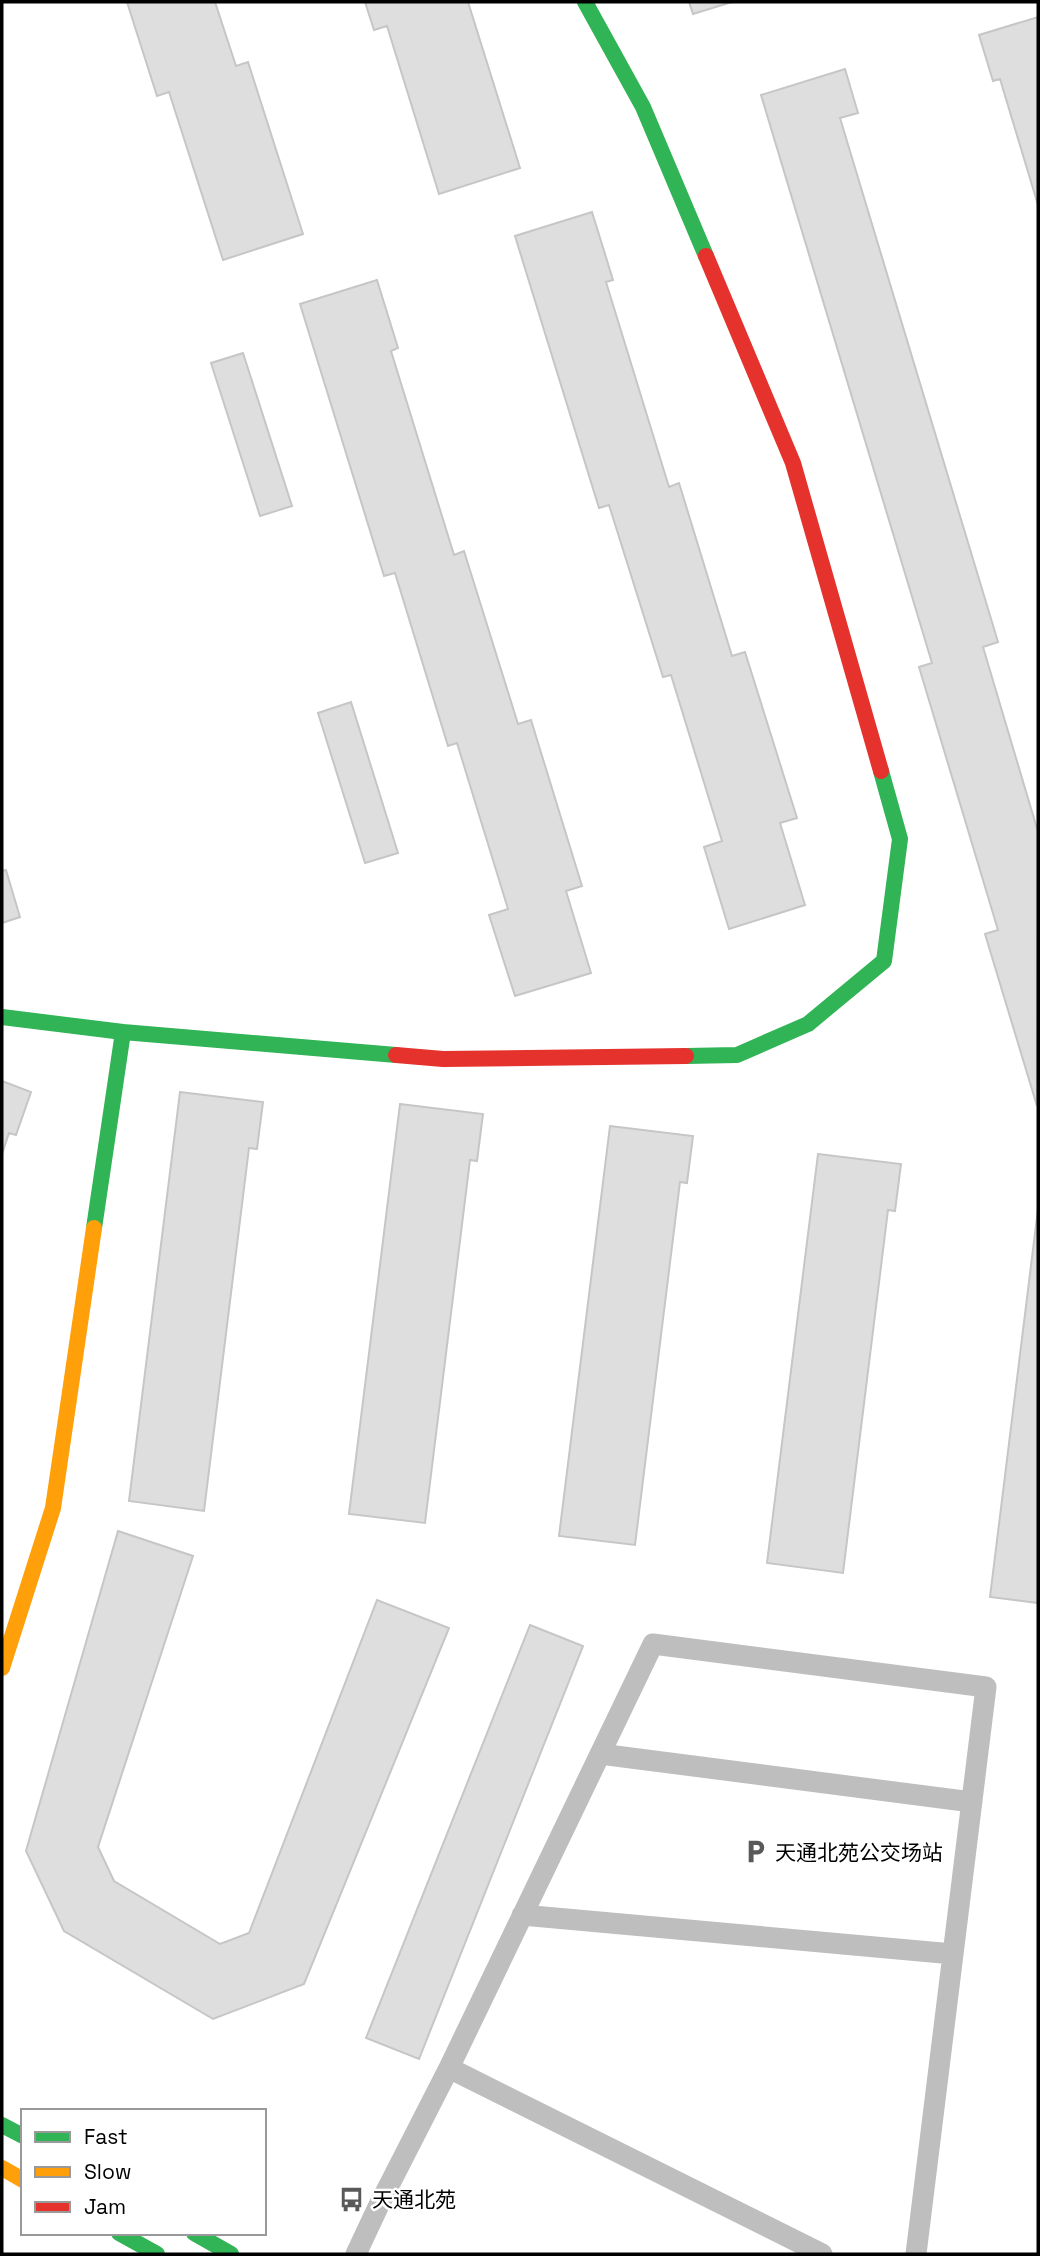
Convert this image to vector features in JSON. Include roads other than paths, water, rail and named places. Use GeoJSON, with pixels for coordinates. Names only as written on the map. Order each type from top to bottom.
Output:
{"type":"FeatureCollection","features":[{"type":"Feature","properties":{"kind":"street"},"geometry":{"type":"LineString","coordinates":[[2,1017],[123,1032],[443,1059],[737,1055],[808,1024],[884,961],[901,839],[793,463],[643,107],[585,2]]}},
{"type":"Feature","properties":{"kind":"street"},"geometry":{"type":"LineString","coordinates":[[2,1668],[53,1508],[123,1032]]}},
{"type":"Feature","properties":{"kind":"street"},"geometry":{"type":"LineString","coordinates":[[2,2124],[21,2135]]}},
{"type":"Feature","properties":{"kind":"street"},"geometry":{"type":"LineString","coordinates":[[2,2168],[21,2179]]}},
{"type":"Feature","properties":{"kind":"street"},"geometry":{"type":"LineString","coordinates":[[123,2235],[157,2254]]}},
{"type":"Feature","properties":{"kind":"street"},"geometry":{"type":"LineString","coordinates":[[198,2235],[231,2254]]}},
{"type":"Feature","properties":{"kind":"lane"},"geometry":{"type":"LineString","coordinates":[[356,2254],[449,2068],[653,1644],[986,1687],[916,2254]]}},
{"type":"Feature","properties":{"kind":"lane"},"geometry":{"type":"LineString","coordinates":[[600,1754],[972,1802]]}},
{"type":"Feature","properties":{"kind":"lane"},"geometry":{"type":"LineString","coordinates":[[522,1915],[953,1954]]}},
{"type":"Feature","properties":{"kind":"lane"},"geometry":{"type":"LineString","coordinates":[[449,2068],[822,2254]]}},
{"type":"Feature","properties":{"kind":"place","name":"天通北苑公交场站"},"geometry":{"type":"Point","coordinates":[755,1852]}},
{"type":"Feature","properties":{"kind":"place","name":"天通北苑"},"geometry":{"type":"Point","coordinates":[352,2199]}}]}
